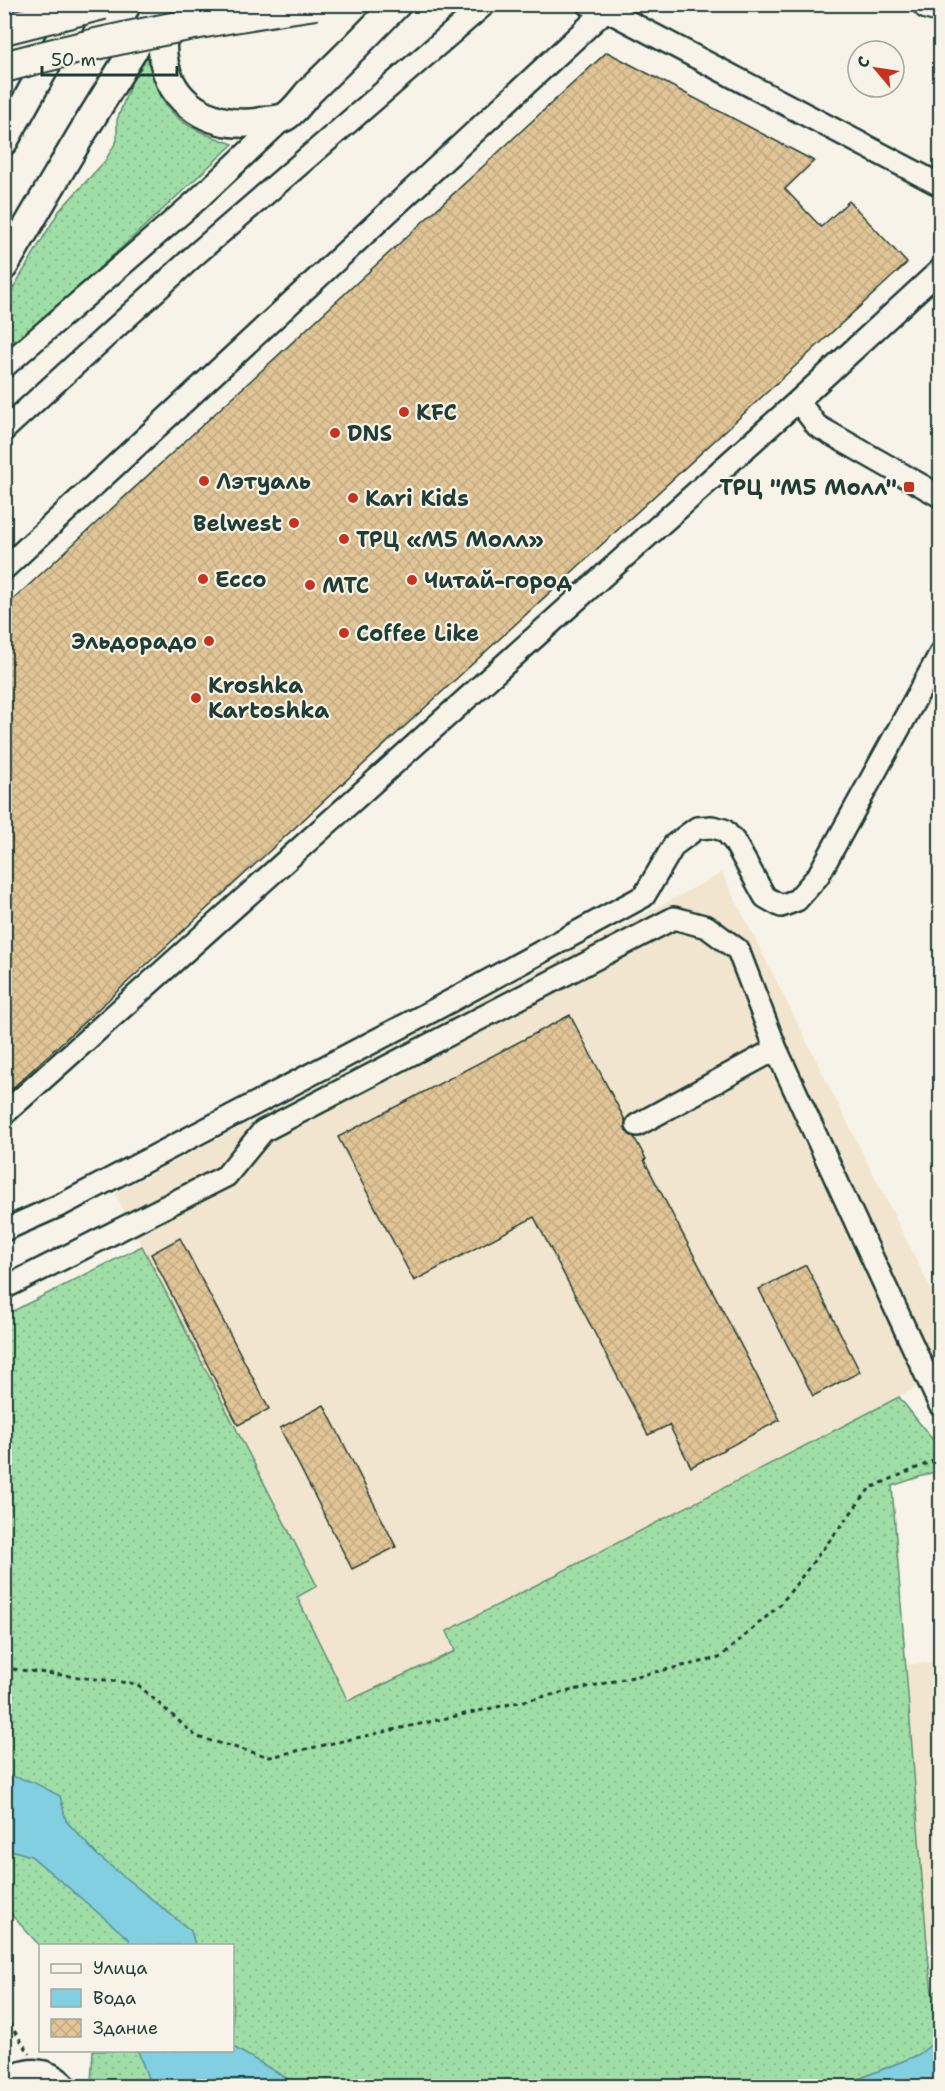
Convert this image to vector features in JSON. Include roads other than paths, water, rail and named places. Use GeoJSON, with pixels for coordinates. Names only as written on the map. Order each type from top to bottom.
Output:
{"type":"FeatureCollection","features":[{"type":"Feature","properties":{"kind":"highway"},"geometry":{"type":"LineString","coordinates":[[4,29],[103,4]]}},
{"type":"Feature","properties":{"kind":"highway"},"geometry":{"type":"LineString","coordinates":[[4,67],[52,54],[215,20],[316,4]]}},
{"type":"Feature","properties":{"kind":"highway"},"geometry":{"type":"LineString","coordinates":[[928,4],[940,7]]}},
{"type":"Feature","properties":{"kind":"main road"},"geometry":{"type":"LineString","coordinates":[[4,141],[80,4]]}},
{"type":"Feature","properties":{"kind":"main road"},"geometry":{"type":"LineString","coordinates":[[4,266],[162,4]]}},
{"type":"Feature","properties":{"kind":"main road"},"geometry":{"type":"LineString","coordinates":[[168,4],[162,36],[163,55],[167,72],[175,89],[189,106],[208,117],[228,123],[252,123],[284,117],[398,4]]}},
{"type":"Feature","properties":{"kind":"street"},"geometry":{"type":"LineString","coordinates":[[4,430],[195,255],[485,4]]}},
{"type":"Feature","properties":{"kind":"street"},"geometry":{"type":"LineString","coordinates":[[4,569],[597,7],[940,185]]}},
{"type":"Feature","properties":{"kind":"street"},"geometry":{"type":"LineString","coordinates":[[4,367],[197,200],[284,117]]}},
{"type":"Feature","properties":{"kind":"street"},"geometry":{"type":"LineString","coordinates":[[4,1114],[798,401],[940,270]]}},
{"type":"Feature","properties":{"kind":"street"},"geometry":{"type":"LineString","coordinates":[[798,401],[817,426],[940,496]]}},
{"type":"Feature","properties":{"kind":"street"},"geometry":{"type":"LineString","coordinates":[[4,1230],[63,1204],[434,1010],[644,896],[674,845],[697,828],[712,827],[724,831],[735,841],[765,897],[781,906],[797,900],[818,876],[940,654]]}},
{"type":"Feature","properties":{"kind":"street"},"geometry":{"type":"LineString","coordinates":[[4,1288],[226,1176],[263,1131],[674,918],[707,927],[738,950],[776,1049],[940,1405]]}},
{"type":"Feature","properties":{"kind":"street"},"geometry":{"type":"LineString","coordinates":[[637,1125],[776,1049]]}},
{"type":"Feature","properties":{"kind":"street"},"geometry":{"type":"LineString","coordinates":[[4,2083],[24,2071],[35,2070],[49,2073],[66,2086]]}},
{"type":"Feature","properties":{"kind":"water"},"geometry":{"type":"Polygon","coordinates":[[[4,1774],[33,1782],[60,1796],[66,1821],[97,1855],[191,1931],[195,1944],[130,1944],[129,1939],[31,1856],[5,1848],[4,1774]]]}},
{"type":"Feature","properties":{"kind":"water"},"geometry":{"type":"Polygon","coordinates":[[[940,2038],[940,2086],[805,2086],[844,2085],[918,2055],[940,2038]]]}},
{"type":"Feature","properties":{"kind":"water"},"geometry":{"type":"Polygon","coordinates":[[[234,2048],[300,2086],[151,2086],[138,2052],[234,2052],[234,2048]]]}},
{"type":"Feature","properties":{"kind":"place","name":"KFC"},"geometry":{"type":"Point","coordinates":[404,412]}},
{"type":"Feature","properties":{"kind":"place","name":"DNS"},"geometry":{"type":"Point","coordinates":[335,433]}},
{"type":"Feature","properties":{"kind":"place","name":"Лэтуаль"},"geometry":{"type":"Point","coordinates":[204,481]}},
{"type":"Feature","properties":{"kind":"place","name":"ТРЦ \"М5 Молл\""},"geometry":{"type":"Point","coordinates":[909,487]}},
{"type":"Feature","properties":{"kind":"place","name":"Kari Kids"},"geometry":{"type":"Point","coordinates":[353,498]}},
{"type":"Feature","properties":{"kind":"place","name":"Belwest"},"geometry":{"type":"Point","coordinates":[294,523]}},
{"type":"Feature","properties":{"kind":"place","name":"ТРЦ «М5 Молл»"},"geometry":{"type":"Point","coordinates":[344,539]}},
{"type":"Feature","properties":{"kind":"place","name":"Ecco"},"geometry":{"type":"Point","coordinates":[203,579]}},
{"type":"Feature","properties":{"kind":"place","name":"Читай-город"},"geometry":{"type":"Point","coordinates":[412,580]}},
{"type":"Feature","properties":{"kind":"place","name":"МТС"},"geometry":{"type":"Point","coordinates":[310,585]}},
{"type":"Feature","properties":{"kind":"place","name":"Coffee Like"},"geometry":{"type":"Point","coordinates":[344,633]}},
{"type":"Feature","properties":{"kind":"place","name":"Эльдорадо"},"geometry":{"type":"Point","coordinates":[209,641]}},
{"type":"Feature","properties":{"kind":"place","name":"Kroshka Kartoshka"},"geometry":{"type":"Point","coordinates":[196,698]}}]}
